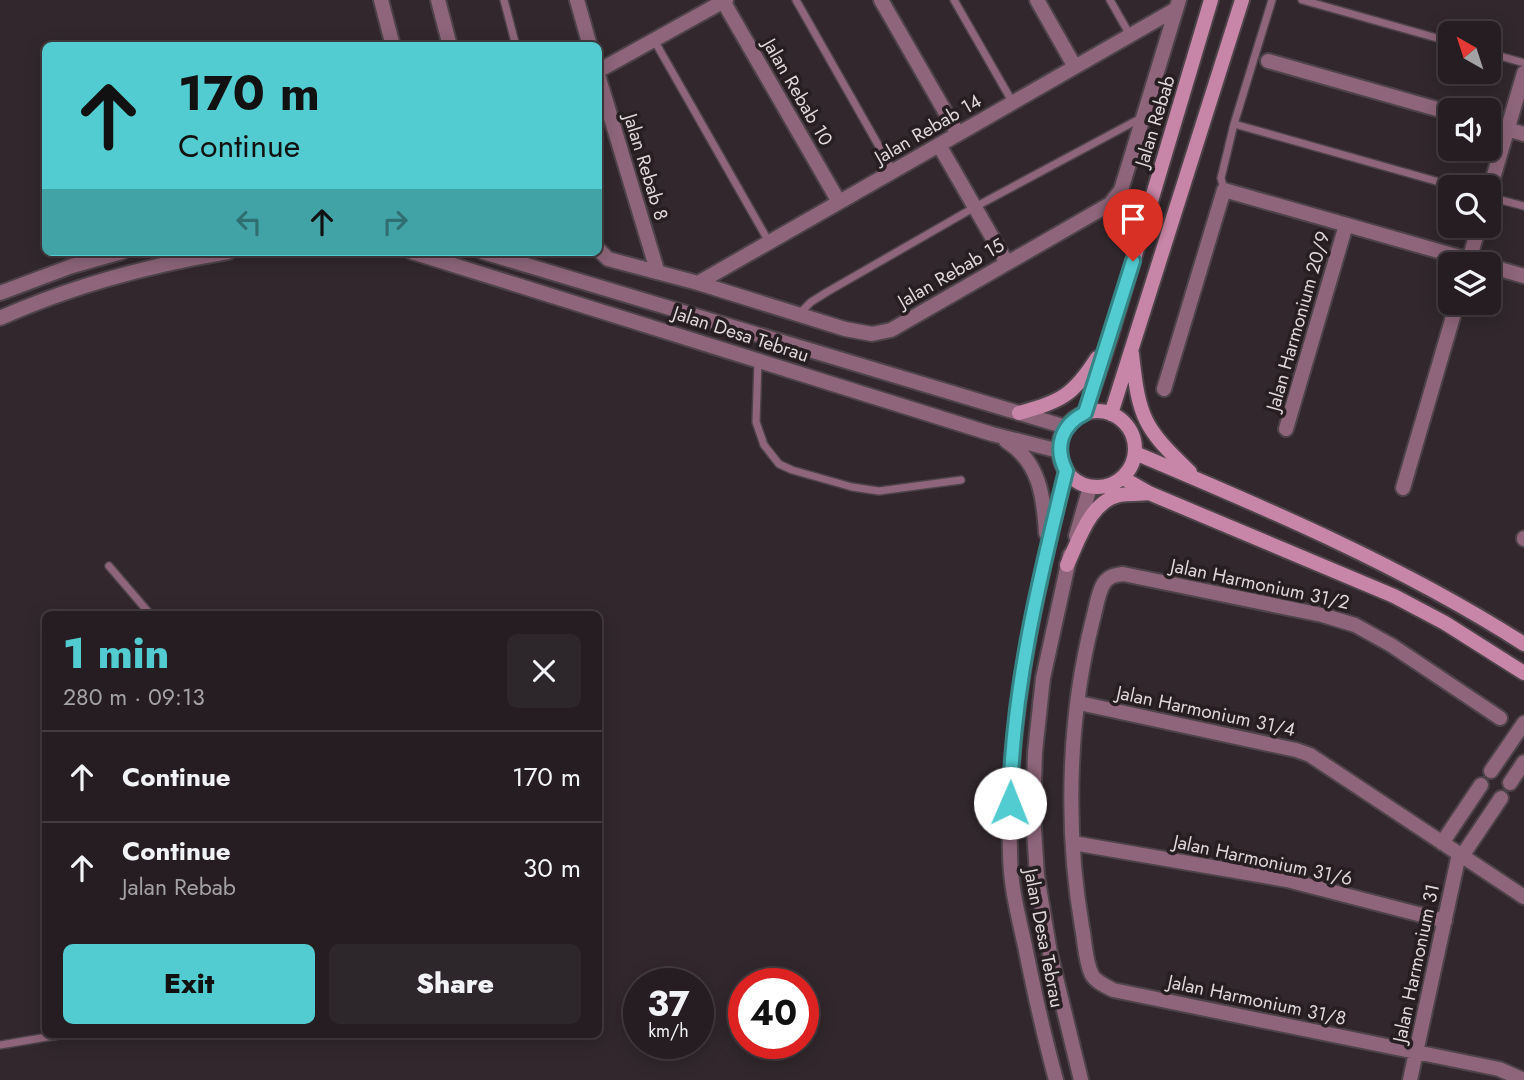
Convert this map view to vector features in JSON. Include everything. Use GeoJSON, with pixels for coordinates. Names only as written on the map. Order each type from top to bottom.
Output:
{"type":"FeatureCollection","features":[{"type":"Feature","properties":{"kind":"main road","name":"Jalan Rebab"},"geometry":{"type":"LineString","coordinates":[[1085,413],[1110,339],[1211,0]]}},
{"type":"Feature","properties":{"kind":"main road"},"geometry":{"type":"LineString","coordinates":[[1111,414],[1242,0]]}},
{"type":"Feature","properties":{"kind":"main road"},"geometry":{"type":"LineString","coordinates":[[1018,413],[1069,394],[1086,376],[1110,339]]}},
{"type":"Feature","properties":{"kind":"main road"},"geometry":{"type":"LineString","coordinates":[[1132,349],[1135,388],[1146,422],[1158,440],[1197,479]]}},
{"type":"Feature","properties":{"kind":"main road"},"geometry":{"type":"LineString","coordinates":[[1094,411],[1118,417],[1130,429],[1135,444],[1129,470],[1123,478],[1107,486],[1090,487],[1073,478],[1066,471],[1059,451],[1066,428],[1085,413],[1094,411]]}},
{"type":"Feature","properties":{"kind":"main road"},"geometry":{"type":"LineString","coordinates":[[1135,453],[1399,572],[1461,605],[1524,644]]}},
{"type":"Feature","properties":{"kind":"main road"},"geometry":{"type":"LineString","coordinates":[[1123,478],[1149,493],[1394,596],[1445,623],[1524,673]]}},
{"type":"Feature","properties":{"kind":"main road"},"geometry":{"type":"LineString","coordinates":[[1068,565],[1099,506],[1121,495],[1149,493]]}},
{"type":"Feature","properties":{"kind":"street"},"geometry":{"type":"LineString","coordinates":[[381,0],[392,42]]}},
{"type":"Feature","properties":{"kind":"street"},"geometry":{"type":"LineString","coordinates":[[438,0],[449,42]]}},
{"type":"Feature","properties":{"kind":"street"},"geometry":{"type":"LineString","coordinates":[[577,0],[589,42]]}},
{"type":"Feature","properties":{"kind":"street"},"geometry":{"type":"LineString","coordinates":[[881,0],[958,134]]}},
{"type":"Feature","properties":{"kind":"street"},"geometry":{"type":"LineString","coordinates":[[1037,0],[1075,67]]}},
{"type":"Feature","properties":{"kind":"street"},"geometry":{"type":"LineString","coordinates":[[602,71],[724,1]]}},
{"type":"Feature","properties":{"kind":"street","name":"Jalan Rebab 10"},"geometry":{"type":"LineString","coordinates":[[724,1],[839,202]]}},
{"type":"Feature","properties":{"kind":"street","name":"Jalan Rebab 14"},"geometry":{"type":"LineString","coordinates":[[698,283],[1130,36],[1178,5]]}},
{"type":"Feature","properties":{"kind":"street","name":"Jalan Rebab 15"},"geometry":{"type":"LineString","coordinates":[[602,253],[608,259],[657,270],[797,316],[872,334],[891,330],[1110,204],[1121,190],[1178,5]]}},
{"type":"Feature","properties":{"kind":"street"},"geometry":{"type":"LineString","coordinates":[[1268,61],[1438,109]]}},
{"type":"Feature","properties":{"kind":"street"},"geometry":{"type":"LineString","coordinates":[[1494,175],[1524,73]]}},
{"type":"Feature","properties":{"kind":"street","name":"Jalan Rebab 8"},"geometry":{"type":"LineString","coordinates":[[602,86],[657,270]]}},
{"type":"Feature","properties":{"kind":"street"},"geometry":{"type":"LineString","coordinates":[[1501,128],[1524,134]]}},
{"type":"Feature","properties":{"kind":"street"},"geometry":{"type":"LineString","coordinates":[[939,145],[1007,264]]}},
{"type":"Feature","properties":{"kind":"street"},"geometry":{"type":"LineString","coordinates":[[1164,389],[1224,190],[1438,253]]}},
{"type":"Feature","properties":{"kind":"street","name":"Jalan Harmonium 20/9"},"geometry":{"type":"LineString","coordinates":[[1286,429],[1346,225]]}},
{"type":"Feature","properties":{"kind":"street"},"geometry":{"type":"LineString","coordinates":[[0,293],[72,266],[108,256]]}},
{"type":"Feature","properties":{"kind":"street"},"geometry":{"type":"LineString","coordinates":[[0,318],[131,273],[210,256]]}},
{"type":"Feature","properties":{"kind":"street","name":"Jalan Desa Tebrau"},"geometry":{"type":"LineString","coordinates":[[443,256],[758,360],[992,434],[1059,451]]}},
{"type":"Feature","properties":{"kind":"street","name":"Jalan Desa Tebrau"},"geometry":{"type":"LineString","coordinates":[[496,256],[1066,428]]}},
{"type":"Feature","properties":{"kind":"street"},"geometry":{"type":"LineString","coordinates":[[1501,269],[1524,276]]}},
{"type":"Feature","properties":{"kind":"street"},"geometry":{"type":"LineString","coordinates":[[1403,488],[1453,315]]}},
{"type":"Feature","properties":{"kind":"street"},"geometry":{"type":"LineString","coordinates":[[992,434],[1018,449],[1032,466],[1045,509],[1047,549]]}},
{"type":"Feature","properties":{"kind":"street","name":"Jalan Desa Tebrau"},"geometry":{"type":"LineString","coordinates":[[1056,1080],[1041,1025],[1015,902],[1010,854],[1011,753],[1032,612],[1066,471]]}},
{"type":"Feature","properties":{"kind":"street","name":"Jalan Desa Tebrau"},"geometry":{"type":"LineString","coordinates":[[1081,1080],[1050,953],[1037,875],[1033,814],[1035,752],[1043,678],[1068,565],[1090,487]]}},
{"type":"Feature","properties":{"kind":"street","name":"Jalan Harmonium 31/2"},"geometry":{"type":"LineString","coordinates":[[1079,702],[1088,637],[1102,586],[1111,576],[1123,574],[1322,615],[1355,625],[1391,645],[1500,718]]}},
{"type":"Feature","properties":{"kind":"street"},"geometry":{"type":"LineString","coordinates":[[1073,843],[1071,788],[1079,702]]}},
{"type":"Feature","properties":{"kind":"street","name":"Jalan Harmonium 31/4"},"geometry":{"type":"LineString","coordinates":[[1079,702],[1310,755],[1524,897]]}},
{"type":"Feature","properties":{"kind":"street"},"geometry":{"type":"LineString","coordinates":[[1491,771],[1524,723]]}},
{"type":"Feature","properties":{"kind":"street"},"geometry":{"type":"LineString","coordinates":[[1503,753],[1524,756]]}},
{"type":"Feature","properties":{"kind":"street"},"geometry":{"type":"LineString","coordinates":[[1510,783],[1524,762]]}},
{"type":"Feature","properties":{"kind":"street"},"geometry":{"type":"LineString","coordinates":[[1442,843],[1481,785]]}},
{"type":"Feature","properties":{"kind":"street","name":"Jalan Harmonium 31"},"geometry":{"type":"LineString","coordinates":[[1410,1080],[1461,855],[1500,798]]}},
{"type":"Feature","properties":{"kind":"street","name":"Jalan Harmonium 31/6"},"geometry":{"type":"LineString","coordinates":[[1073,843],[1287,880],[1445,921]]}},
{"type":"Feature","properties":{"kind":"street","name":"Jalan Harmonium 31/8"},"geometry":{"type":"LineString","coordinates":[[1073,843],[1079,908],[1089,968],[1094,978],[1113,990],[1499,1069],[1524,1080]]}},
{"type":"Feature","properties":{"kind":"lane"},"geometry":{"type":"LineString","coordinates":[[504,0],[515,42]]}},
{"type":"Feature","properties":{"kind":"lane"},"geometry":{"type":"LineString","coordinates":[[796,0],[893,171]]}},
{"type":"Feature","properties":{"kind":"lane"},"geometry":{"type":"LineString","coordinates":[[954,0],[1013,103]]}},
{"type":"Feature","properties":{"kind":"lane"},"geometry":{"type":"LineString","coordinates":[[1110,0],[1130,36]]}},
{"type":"Feature","properties":{"kind":"lane"},"geometry":{"type":"LineString","coordinates":[[1224,190],[1221,178],[1234,124],[1272,0]]}},
{"type":"Feature","properties":{"kind":"lane"},"geometry":{"type":"LineString","coordinates":[[1302,0],[1438,38]]}},
{"type":"Feature","properties":{"kind":"lane"},"geometry":{"type":"LineString","coordinates":[[654,40],[769,242]]}},
{"type":"Feature","properties":{"kind":"lane"},"geometry":{"type":"LineString","coordinates":[[1502,57],[1524,63]]}},
{"type":"Feature","properties":{"kind":"lane"},"geometry":{"type":"LineString","coordinates":[[797,316],[811,302],[827,292],[975,206],[1144,116]]}},
{"type":"Feature","properties":{"kind":"lane"},"geometry":{"type":"LineString","coordinates":[[1234,124],[1438,182]]}},
{"type":"Feature","properties":{"kind":"lane"},"geometry":{"type":"LineString","coordinates":[[1501,198],[1524,206]]}},
{"type":"Feature","properties":{"kind":"lane"},"geometry":{"type":"LineString","coordinates":[[758,360],[757,422],[764,445],[779,464],[852,487],[879,491],[961,480]]}},
{"type":"Feature","properties":{"kind":"lane"},"geometry":{"type":"LineString","coordinates":[[109,566],[147,611]]}},
{"type":"Feature","properties":{"kind":"lane"},"geometry":{"type":"LineString","coordinates":[[0,1045],[42,1038]]}},
{"type":"Feature","properties":{"kind":"route"},"geometry":{"type":"LineString","coordinates":[[1010,803],[1011,753],[1032,612],[1066,471],[1061,461],[1060,443],[1071,421],[1085,413],[1133,261]]}}]}
